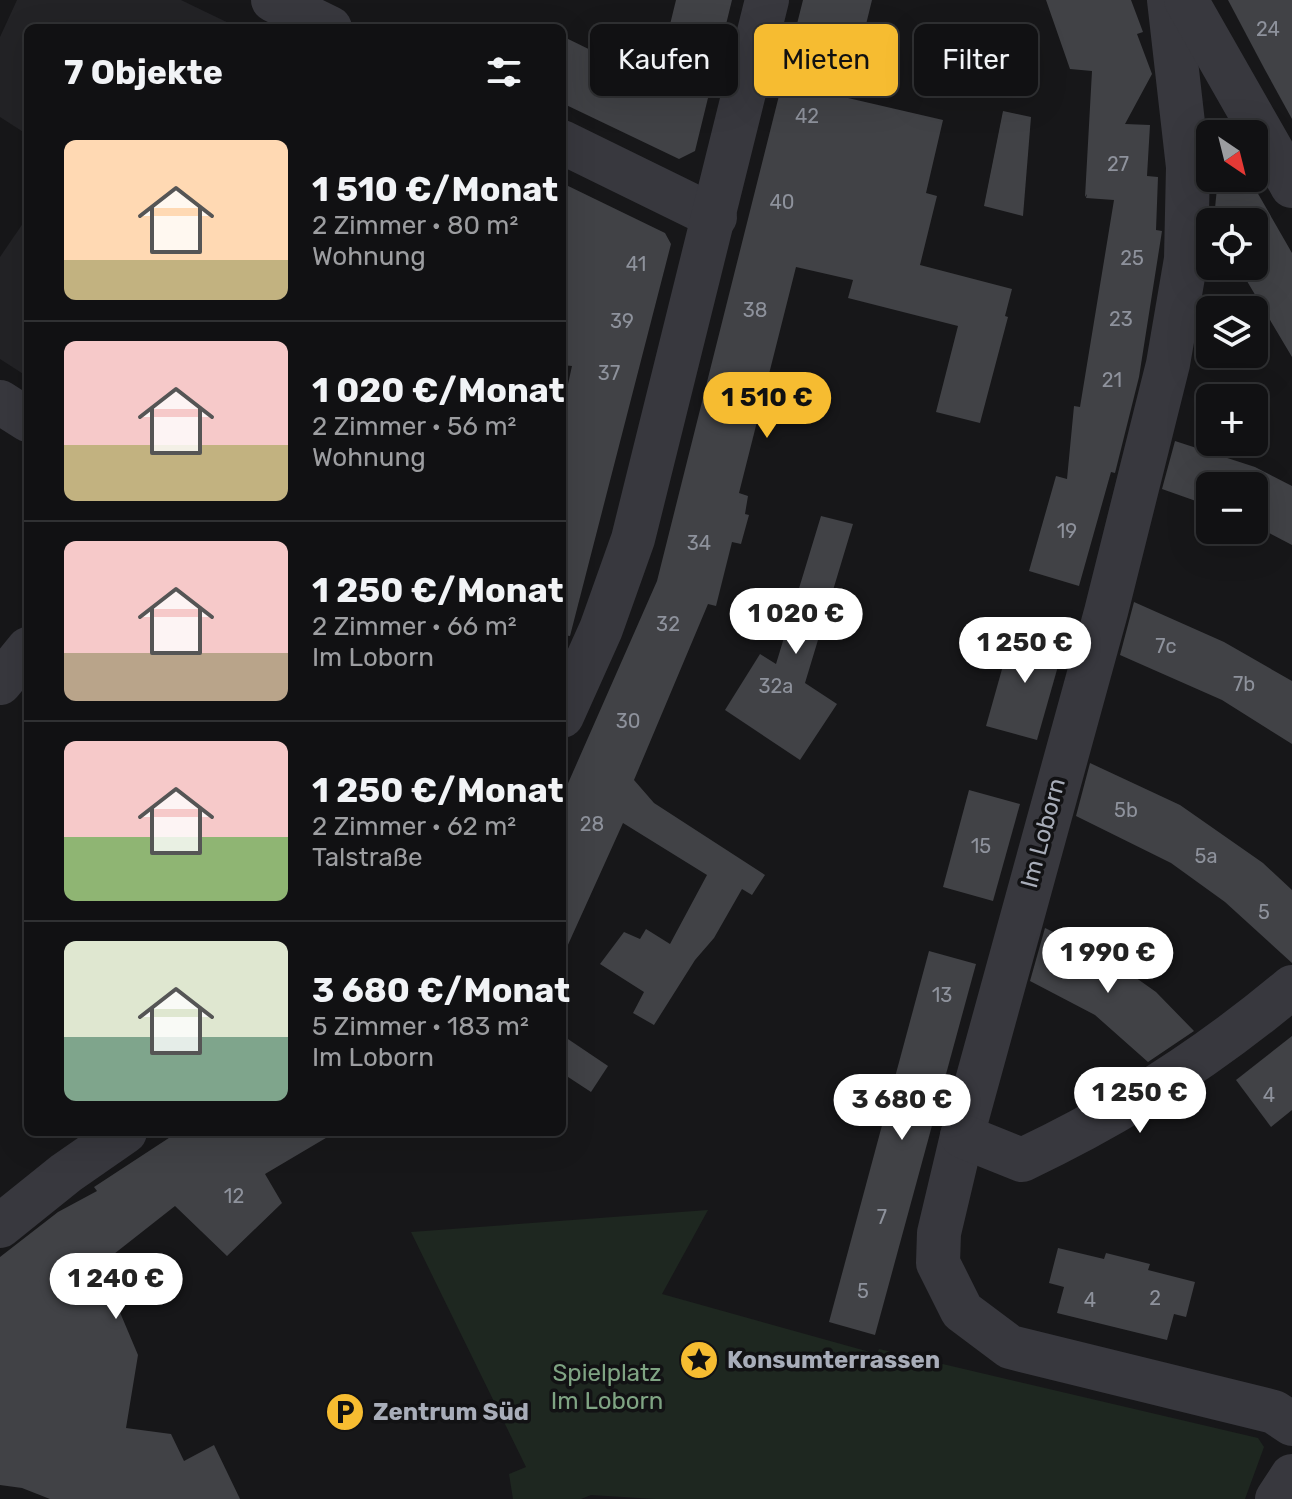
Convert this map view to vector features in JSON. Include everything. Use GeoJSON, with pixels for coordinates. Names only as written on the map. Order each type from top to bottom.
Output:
{"type":"FeatureCollection","features":[{"type":"Feature","properties":{"kind":"street"},"geometry":{"type":"LineString","coordinates":[[273,0],[322,24]]}},
{"type":"Feature","properties":{"kind":"street"},"geometry":{"type":"LineString","coordinates":[[566,707],[601,629],[633,539],[767,0]]}},
{"type":"Feature","properties":{"kind":"street","name":"Im Loborn"},"geometry":{"type":"LineString","coordinates":[[1169,0],[1188,167],[1186,259],[1168,364],[1147,456],[962,1136],[939,1233],[938,1263],[962,1311],[980,1328],[1010,1347],[1274,1412],[1292,1424]]}},
{"type":"Feature","properties":{"kind":"street"},"geometry":{"type":"LineString","coordinates":[[1186,0],[1292,186]]}},
{"type":"Feature","properties":{"kind":"street"},"geometry":{"type":"LineString","coordinates":[[566,144],[715,217]]}},
{"type":"Feature","properties":{"kind":"street"},"geometry":{"type":"LineString","coordinates":[[0,402],[24,417]]}},
{"type":"Feature","properties":{"kind":"street"},"geometry":{"type":"LineString","coordinates":[[0,683],[24,654]]}},
{"type":"Feature","properties":{"kind":"street"},"geometry":{"type":"LineString","coordinates":[[962,1136],[1022,1160],[1075,1135],[1158,1084],[1245,1026],[1292,987]]}},
{"type":"Feature","properties":{"kind":"street"},"geometry":{"type":"LineString","coordinates":[[0,1226],[66,1173],[119,1136]]}},
{"type":"Feature","properties":{"kind":"street"},"geometry":{"type":"LineString","coordinates":[[1277,1499],[1292,1476]]}},
{"type":"Feature","properties":{"kind":"shaded area"},"geometry":{"type":"Polygon","coordinates":[[[17,0],[181,0],[231,24],[24,24],[24,132],[0,117],[0,37],[17,0]]]}},
{"type":"Feature","properties":{"kind":"shaded area"},"geometry":{"type":"Polygon","coordinates":[[[24,222],[24,374],[0,359],[0,257],[24,222]]]}},
{"type":"Feature","properties":{"kind":"green space","name":"Spielplatz Im Loborn"},"geometry":{"type":"Polygon","coordinates":[[[708,1210],[662,1294],[877,1354],[879,1349],[1258,1438],[1264,1447],[1245,1499],[655,1499],[591,1495],[581,1499],[513,1499],[509,1474],[526,1467],[411,1232],[708,1210]]]}},
{"type":"Feature","properties":{"kind":"building"},"geometry":{"type":"Polygon","coordinates":[[[676,0],[732,0],[726,24],[670,24],[676,0]]]}},
{"type":"Feature","properties":{"kind":"building"},"geometry":{"type":"Polygon","coordinates":[[[803,0],[872,0],[866,24],[797,24],[803,0]]]}},
{"type":"Feature","properties":{"kind":"building"},"geometry":{"type":"Polygon","coordinates":[[[1046,0],[1131,0],[1143,32],[1137,34],[1152,74],[1125,124],[1150,125],[1147,176],[1158,177],[1156,230],[1162,231],[1139,377],[1115,473],[1111,472],[1079,586],[1029,571],[1056,476],[1067,479],[1074,406],[1080,407],[1114,200],[1086,198],[1087,194],[1085,197],[1092,71],[1070,69],[1046,0]]]}},
{"type":"Feature","properties":{"kind":"building"},"geometry":{"type":"Polygon","coordinates":[[[1228,0],[1292,0],[1292,119],[1264,68],[1228,0]]]}},
{"type":"Feature","properties":{"kind":"building"},"geometry":{"type":"Polygon","coordinates":[[[566,38],[590,50],[590,96],[708,96],[695,151],[679,159],[566,105],[566,38]]]}},
{"type":"Feature","properties":{"kind":"building"},"geometry":{"type":"Polygon","coordinates":[[[779,96],[848,96],[943,120],[926,193],[937,196],[920,265],[1012,289],[1005,316],[1008,317],[980,423],[936,412],[958,326],[848,298],[853,280],[796,267],[739,493],[748,496],[745,514],[749,515],[741,544],[732,542],[716,606],[708,604],[634,780],[654,803],[765,875],[752,895],[742,889],[714,938],[695,960],[654,1025],[633,1013],[644,992],[600,964],[624,932],[640,939],[646,929],[670,944],[707,875],[623,823],[566,949],[566,788],[657,581],[779,96]]]}},
{"type":"Feature","properties":{"kind":"building"},"geometry":{"type":"Polygon","coordinates":[[[1003,111],[1031,117],[1023,216],[984,206],[1003,111]]]}},
{"type":"Feature","properties":{"kind":"building"},"geometry":{"type":"Polygon","coordinates":[[[566,185],[665,233],[671,244],[570,636],[566,636],[566,393],[572,366],[566,365],[566,185]]]}},
{"type":"Feature","properties":{"kind":"building"},"geometry":{"type":"Polygon","coordinates":[[[1217,192],[1257,192],[1266,208],[1215,208],[1217,192]]]}},
{"type":"Feature","properties":{"kind":"building"},"geometry":{"type":"Polygon","coordinates":[[[1268,211],[1292,253],[1292,357],[1268,317],[1268,296],[1256,296],[1246,280],[1268,280],[1268,211]]]}},
{"type":"Feature","properties":{"kind":"building"},"geometry":{"type":"Polygon","coordinates":[[[1175,441],[1196,448],[1196,456],[1221,456],[1265,472],[1196,472],[1196,501],[1162,489],[1175,441]]]}},
{"type":"Feature","properties":{"kind":"building"},"geometry":{"type":"Polygon","coordinates":[[[1268,474],[1292,486],[1292,545],[1268,532],[1268,474]]]}},
{"type":"Feature","properties":{"kind":"building"},"geometry":{"type":"Polygon","coordinates":[[[821,516],[853,524],[805,683],[837,704],[800,760],[725,710],[760,654],[776,664],[821,516]]]}},
{"type":"Feature","properties":{"kind":"building"},"geometry":{"type":"Polygon","coordinates":[[[1134,602],[1224,642],[1292,681],[1292,744],[1222,700],[1120,655],[1134,602]]]}},
{"type":"Feature","properties":{"kind":"building"},"geometry":{"type":"Polygon","coordinates":[[[1013,630],[1064,645],[1037,740],[986,726],[1013,630]]]}},
{"type":"Feature","properties":{"kind":"building"},"geometry":{"type":"Polygon","coordinates":[[[1090,763],[1180,805],[1263,863],[1292,890],[1292,963],[1225,902],[1171,863],[1076,816],[1090,763]]]}},
{"type":"Feature","properties":{"kind":"building"},"geometry":{"type":"Polygon","coordinates":[[[969,790],[1020,804],[993,901],[943,887],[969,790]]]}},
{"type":"Feature","properties":{"kind":"building"},"geometry":{"type":"Polygon","coordinates":[[[1045,928],[1108,958],[1156,992],[1194,1031],[1148,1062],[1095,1015],[1030,981],[1045,928]]]}},
{"type":"Feature","properties":{"kind":"building"},"geometry":{"type":"Polygon","coordinates":[[[929,951],[976,964],[875,1335],[829,1322],[929,951]]]}},
{"type":"Feature","properties":{"kind":"building"},"geometry":{"type":"Polygon","coordinates":[[[1292,1036],[1292,1110],[1271,1127],[1236,1080],[1292,1036]]]}},
{"type":"Feature","properties":{"kind":"building"},"geometry":{"type":"Polygon","coordinates":[[[566,1038],[608,1066],[591,1092],[566,1076],[566,1038]]]}},
{"type":"Feature","properties":{"kind":"building"},"geometry":{"type":"Polygon","coordinates":[[[172,1136],[329,1136],[265,1174],[282,1203],[227,1256],[175,1206],[100,1265],[138,1355],[126,1428],[171,1434],[184,1461],[214,1445],[240,1499],[50,1499],[22,1488],[0,1485],[0,1257],[58,1212],[97,1191],[94,1187],[172,1136]]]}},
{"type":"Feature","properties":{"kind":"building"},"geometry":{"type":"Polygon","coordinates":[[[1058,1248],[1104,1259],[1106,1253],[1150,1264],[1148,1270],[1195,1282],[1186,1317],[1174,1314],[1167,1340],[1057,1313],[1064,1287],[1049,1283],[1058,1248]]]}},
{"type":"Feature","properties":{"kind":"place","name":"Konsumterrassen"},"geometry":{"type":"Point","coordinates":[699,1360]}},
{"type":"Feature","properties":{"kind":"place","name":"Zentrum Süd"},"geometry":{"type":"Point","coordinates":[345,1412]}}]}
